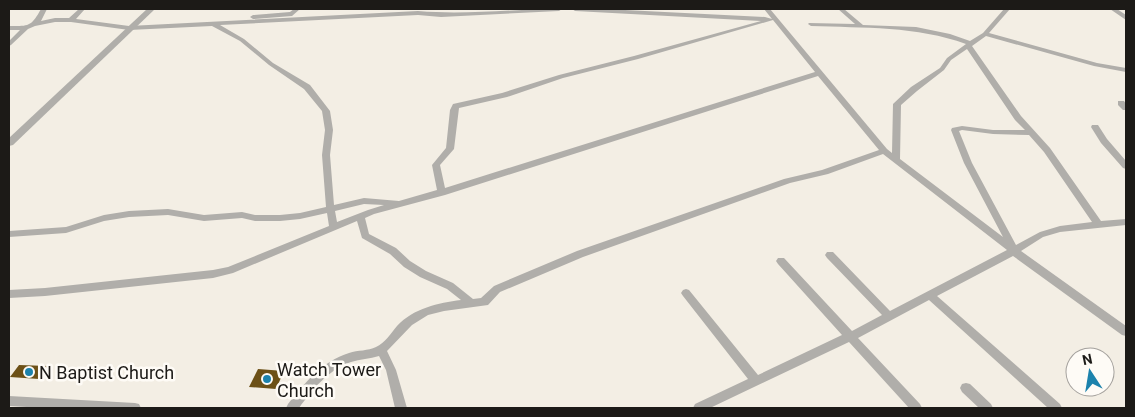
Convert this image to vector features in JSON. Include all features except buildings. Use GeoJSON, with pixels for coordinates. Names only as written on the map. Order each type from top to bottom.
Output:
{"type":"FeatureCollection","features":[{"type":"Feature","properties":{"kind":"street"},"geometry":{"type":"LineString","coordinates":[[36,24],[44,9]]}},
{"type":"Feature","properties":{"kind":"street"},"geometry":{"type":"LineString","coordinates":[[72,20],[82,9]]}},
{"type":"Feature","properties":{"kind":"street"},"geometry":{"type":"LineString","coordinates":[[9,144],[151,9]]}},
{"type":"Feature","properties":{"kind":"street"},"geometry":{"type":"LineString","coordinates":[[193,25],[292,14],[297,9]]}},
{"type":"Feature","properties":{"kind":"street"},"geometry":{"type":"LineString","coordinates":[[9,44],[26,28],[54,20],[72,20],[129,28],[215,25],[391,12],[441,15],[559,9]]}},
{"type":"Feature","properties":{"kind":"street"},"geometry":{"type":"LineString","coordinates":[[576,9],[773,20]]}},
{"type":"Feature","properties":{"kind":"street"},"geometry":{"type":"LineString","coordinates":[[767,9],[773,20],[884,151],[1014,251],[1126,332]]}},
{"type":"Feature","properties":{"kind":"street"},"geometry":{"type":"LineString","coordinates":[[841,9],[861,26]]}},
{"type":"Feature","properties":{"kind":"street"},"geometry":{"type":"LineString","coordinates":[[896,161],[896,104],[942,69],[948,59],[985,34],[1007,9]]}},
{"type":"Feature","properties":{"kind":"street"},"geometry":{"type":"LineString","coordinates":[[1113,9],[1126,18]]}},
{"type":"Feature","properties":{"kind":"street"},"geometry":{"type":"LineString","coordinates":[[442,193],[436,165],[450,149],[456,106],[504,95],[561,76],[655,53],[773,20]]}},
{"type":"Feature","properties":{"kind":"street"},"geometry":{"type":"LineString","coordinates":[[811,24],[929,30],[948,35],[970,45],[986,74],[1031,133],[1047,150],[1098,224]]}},
{"type":"Feature","properties":{"kind":"street"},"geometry":{"type":"LineString","coordinates":[[215,25],[242,40],[271,64],[300,82],[320,102],[326,112],[329,130],[326,155],[330,207],[334,228]]}},
{"type":"Feature","properties":{"kind":"street"},"geometry":{"type":"LineString","coordinates":[[9,28],[26,28]]}},
{"type":"Feature","properties":{"kind":"street"},"geometry":{"type":"LineString","coordinates":[[985,34],[1096,65],[1126,70]]}},
{"type":"Feature","properties":{"kind":"street"},"geometry":{"type":"LineString","coordinates":[[9,294],[45,292],[213,274],[238,267],[360,217],[442,193],[819,73]]}},
{"type":"Feature","properties":{"kind":"street"},"geometry":{"type":"LineString","coordinates":[[1095,127],[1104,141],[1126,166]]}},
{"type":"Feature","properties":{"kind":"street"},"geometry":{"type":"LineString","coordinates":[[1014,251],[968,162],[955,130],[962,128],[994,132],[1031,133]]}},
{"type":"Feature","properties":{"kind":"street"},"geometry":{"type":"LineString","coordinates":[[292,408],[314,380],[334,365],[349,358],[381,350],[401,328],[420,315],[470,302],[484,302],[498,289],[603,245],[786,181],[805,175],[822,173],[864,156],[884,151]]}},
{"type":"Feature","properties":{"kind":"street"},"geometry":{"type":"LineString","coordinates":[[9,234],[66,230],[104,218],[129,214],[168,212],[204,218],[242,215],[256,218],[280,218],[300,216],[330,207],[364,201],[404,203]]}},
{"type":"Feature","properties":{"kind":"street"},"geometry":{"type":"LineString","coordinates":[[360,217],[365,236],[393,251],[407,264],[423,274],[450,286],[470,302]]}},
{"type":"Feature","properties":{"kind":"street"},"geometry":{"type":"LineString","coordinates":[[699,408],[849,337],[1014,251],[1040,234],[1060,229],[1126,222]]}},
{"type":"Feature","properties":{"kind":"street"},"geometry":{"type":"LineString","coordinates":[[830,255],[890,316]]}},
{"type":"Feature","properties":{"kind":"street"},"geometry":{"type":"LineString","coordinates":[[781,261],[916,408]]}},
{"type":"Feature","properties":{"kind":"street"},"geometry":{"type":"LineString","coordinates":[[686,292],[756,381]]}},
{"type":"Feature","properties":{"kind":"street"},"geometry":{"type":"LineString","coordinates":[[930,295],[1056,408]]}},
{"type":"Feature","properties":{"kind":"street"},"geometry":{"type":"LineString","coordinates":[[381,350],[391,370],[401,408]]}},
{"type":"Feature","properties":{"kind":"street"},"geometry":{"type":"LineString","coordinates":[[966,388],[987,408]]}},
{"type":"Feature","properties":{"kind":"street"},"geometry":{"type":"LineString","coordinates":[[9,400],[135,408]]}},
{"type":"Feature","properties":{"kind":"place","name":"N Baptist Church"},"geometry":{"type":"Point","coordinates":[29,372]}},
{"type":"Feature","properties":{"kind":"place","name":"Watch Tower Church"},"geometry":{"type":"Point","coordinates":[267,379]}}]}
